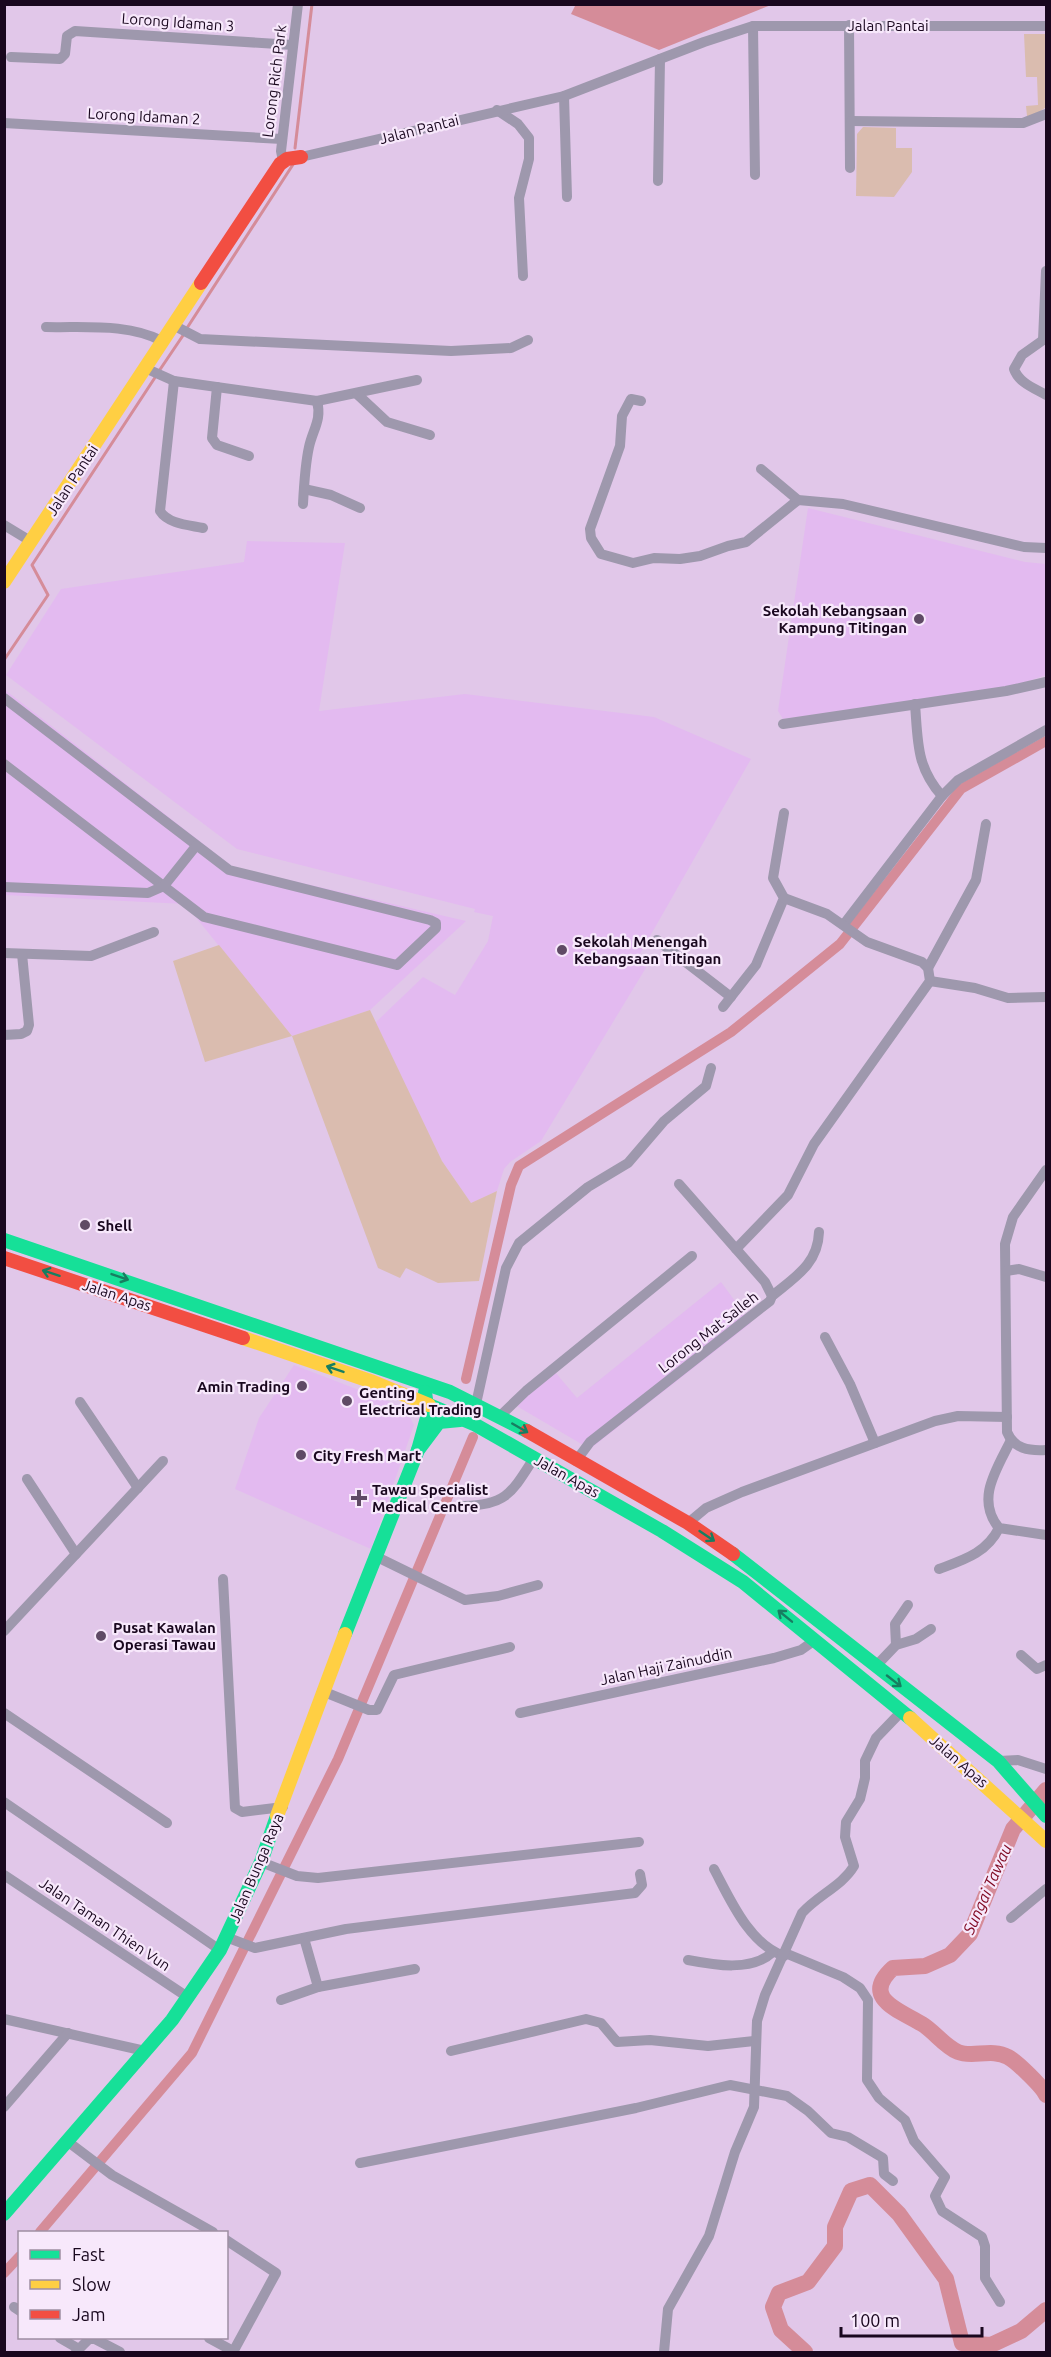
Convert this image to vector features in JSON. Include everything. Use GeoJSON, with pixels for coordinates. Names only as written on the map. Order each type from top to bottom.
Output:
{"type":"FeatureCollection","features":[{"type":"Feature","properties":{"kind":"main road","name":"Jalan Pantai"},"geometry":{"type":"LineString","coordinates":[[4,582],[148,370],[162,341],[176,327],[290,159]]}},
{"type":"Feature","properties":{"kind":"main road","name":"Jalan Apas"},"geometry":{"type":"LineString","coordinates":[[4,1240],[410,1378],[500,1416],[687,1523],[748,1565],[998,1761],[1047,1816]]}},
{"type":"Feature","properties":{"kind":"main road","name":"Jalan Apas"},"geometry":{"type":"LineString","coordinates":[[4,1258],[373,1382],[429,1403],[474,1424],[662,1531],[734,1576],[902,1711],[1047,1841]]}},
{"type":"Feature","properties":{"kind":"main road"},"geometry":{"type":"LineString","coordinates":[[410,1378],[425,1392],[429,1403],[418,1450]]}},
{"type":"Feature","properties":{"kind":"main road"},"geometry":{"type":"LineString","coordinates":[[373,1382],[410,1403],[418,1413],[418,1450]]}},
{"type":"Feature","properties":{"kind":"main road"},"geometry":{"type":"LineString","coordinates":[[418,1450],[433,1425],[443,1419],[474,1424]]}},
{"type":"Feature","properties":{"kind":"main road","name":"Jalan Bunga Raya"},"geometry":{"type":"LineString","coordinates":[[4,2214],[145,2051],[189,1998],[220,1950],[233,1939],[322,1691],[418,1450]]}},
{"type":"Feature","properties":{"kind":"main road"},"geometry":{"type":"LineString","coordinates":[[627,1490],[620,1498],[655,1520],[661,1525],[662,1531]]}},
{"type":"Feature","properties":{"kind":"main road"},"geometry":{"type":"LineString","coordinates":[[945,1720],[945,1726],[972,1754],[969,1770]]}},
{"type":"Feature","properties":{"kind":"street","name":"Lorong Rich Park"},"geometry":{"type":"LineString","coordinates":[[290,159],[282,139],[298,4]]}},
{"type":"Feature","properties":{"kind":"street"},"geometry":{"type":"LineString","coordinates":[[849,25],[850,168]]}},
{"type":"Feature","properties":{"kind":"street","name":"Jalan Pantai"},"geometry":{"type":"LineString","coordinates":[[290,159],[564,96],[753,26],[1047,26]]}},
{"type":"Feature","properties":{"kind":"street"},"geometry":{"type":"LineString","coordinates":[[753,26],[755,175]]}},
{"type":"Feature","properties":{"kind":"street","name":"Lorong Idaman 3"},"geometry":{"type":"LineString","coordinates":[[11,57],[60,59],[65,54],[66,36],[75,31],[293,45]]}},
{"type":"Feature","properties":{"kind":"street"},"geometry":{"type":"LineString","coordinates":[[658,181],[660,59]]}},
{"type":"Feature","properties":{"kind":"street"},"geometry":{"type":"LineString","coordinates":[[564,96],[567,197]]}},
{"type":"Feature","properties":{"kind":"street"},"geometry":{"type":"LineString","coordinates":[[497,110],[518,124],[529,138],[529,159],[519,198],[523,276]]}},
{"type":"Feature","properties":{"kind":"street"},"geometry":{"type":"LineString","coordinates":[[851,121],[1023,123],[1047,114]]}},
{"type":"Feature","properties":{"kind":"street","name":"Lorong Idaman 2"},"geometry":{"type":"LineString","coordinates":[[4,123],[282,139]]}},
{"type":"Feature","properties":{"kind":"street"},"geometry":{"type":"LineString","coordinates":[[1047,271],[1045,339],[1022,356],[1014,369],[1024,383],[1047,395]]}},
{"type":"Feature","properties":{"kind":"street"},"geometry":{"type":"LineString","coordinates":[[46,327],[144,332],[162,341]]}},
{"type":"Feature","properties":{"kind":"street"},"geometry":{"type":"LineString","coordinates":[[176,327],[200,339],[451,351],[512,348],[528,340]]}},
{"type":"Feature","properties":{"kind":"street"},"geometry":{"type":"LineString","coordinates":[[148,370],[169,380],[317,401],[417,380]]}},
{"type":"Feature","properties":{"kind":"street"},"geometry":{"type":"LineString","coordinates":[[169,380],[160,511],[164,518],[171,521],[203,528]]}},
{"type":"Feature","properties":{"kind":"street"},"geometry":{"type":"LineString","coordinates":[[217,387],[212,438],[217,446],[249,456]]}},
{"type":"Feature","properties":{"kind":"street"},"geometry":{"type":"LineString","coordinates":[[357,394],[387,422],[430,435]]}},
{"type":"Feature","properties":{"kind":"street"},"geometry":{"type":"LineString","coordinates":[[640,401],[631,399],[626,406],[622,416],[620,446],[592,517],[591,538],[601,554],[633,563],[654,558],[680,560],[699,556],[746,542],[798,500]]}},
{"type":"Feature","properties":{"kind":"street"},"geometry":{"type":"LineString","coordinates":[[303,504],[310,444],[318,426],[320,412],[317,401]]}},
{"type":"Feature","properties":{"kind":"street"},"geometry":{"type":"LineString","coordinates":[[761,469],[798,500],[843,504],[1024,547],[1047,548]]}},
{"type":"Feature","properties":{"kind":"street"},"geometry":{"type":"LineString","coordinates":[[304,489],[331,495],[360,508]]}},
{"type":"Feature","properties":{"kind":"street"},"geometry":{"type":"LineString","coordinates":[[4,525],[32,542]]}},
{"type":"Feature","properties":{"kind":"street"},"geometry":{"type":"LineString","coordinates":[[783,724],[1006,691],[1047,682]]}},
{"type":"Feature","properties":{"kind":"street"},"geometry":{"type":"LineString","coordinates":[[4,698],[229,870],[430,920],[436,923],[436,928],[398,965],[204,917],[4,764]]}},
{"type":"Feature","properties":{"kind":"street"},"geometry":{"type":"LineString","coordinates":[[915,704],[922,768],[927,780],[942,796]]}},
{"type":"Feature","properties":{"kind":"street"},"geometry":{"type":"LineString","coordinates":[[845,925],[942,796],[958,780],[1047,730]]}},
{"type":"Feature","properties":{"kind":"street"},"geometry":{"type":"LineString","coordinates":[[784,813],[773,878],[784,898],[810,905],[845,925],[867,942],[912,957],[928,968]]}},
{"type":"Feature","properties":{"kind":"street"},"geometry":{"type":"LineString","coordinates":[[736,1249],[788,1195],[814,1144],[930,981],[928,968],[976,880],[986,824]]}},
{"type":"Feature","properties":{"kind":"street"},"geometry":{"type":"LineString","coordinates":[[4,887],[148,893],[164,886],[195,846]]}},
{"type":"Feature","properties":{"kind":"street"},"geometry":{"type":"LineString","coordinates":[[723,1007],[756,965],[784,898]]}},
{"type":"Feature","properties":{"kind":"street"},"geometry":{"type":"LineString","coordinates":[[4,953],[91,956],[154,932]]}},
{"type":"Feature","properties":{"kind":"street"},"geometry":{"type":"LineString","coordinates":[[657,940],[731,997]]}},
{"type":"Feature","properties":{"kind":"street"},"geometry":{"type":"LineString","coordinates":[[4,1035],[21,1034],[29,1025],[22,954]]}},
{"type":"Feature","properties":{"kind":"street"},"geometry":{"type":"LineString","coordinates":[[930,981],[975,988],[1008,998],[1047,997]]}},
{"type":"Feature","properties":{"kind":"street"},"geometry":{"type":"LineString","coordinates":[[476,1404],[506,1268],[519,1243],[582,1191],[628,1163],[664,1121],[706,1086],[711,1068]]}},
{"type":"Feature","properties":{"kind":"street"},"geometry":{"type":"LineString","coordinates":[[1047,1170],[1008,1229],[1005,1244],[1007,1417],[1011,1440],[987,1496],[993,1520],[999,1528],[1047,1535]]}},
{"type":"Feature","properties":{"kind":"street","name":"Lorong Mat Salleh"},"geometry":{"type":"LineString","coordinates":[[576,1461],[590,1442],[767,1306],[772,1296],[765,1282],[679,1184]]}},
{"type":"Feature","properties":{"kind":"street"},"geometry":{"type":"LineString","coordinates":[[772,1296],[813,1260],[819,1248],[819,1232]]}},
{"type":"Feature","properties":{"kind":"street"},"geometry":{"type":"LineString","coordinates":[[500,1416],[526,1390],[692,1256]]}},
{"type":"Feature","properties":{"kind":"street"},"geometry":{"type":"LineString","coordinates":[[1006,1271],[1019,1269],[1047,1277]]}},
{"type":"Feature","properties":{"kind":"street"},"geometry":{"type":"LineString","coordinates":[[825,1337],[850,1384],[875,1443]]}},
{"type":"Feature","properties":{"kind":"street"},"geometry":{"type":"LineString","coordinates":[[80,1402],[138,1488]]}},
{"type":"Feature","properties":{"kind":"street"},"geometry":{"type":"LineString","coordinates":[[687,1523],[700,1512],[730,1497],[946,1418],[1007,1417]]}},
{"type":"Feature","properties":{"kind":"street"},"geometry":{"type":"LineString","coordinates":[[1011,1440],[1024,1449],[1047,1450]]}},
{"type":"Feature","properties":{"kind":"street"},"geometry":{"type":"LineString","coordinates":[[464,1506],[489,1505],[507,1495],[517,1485],[534,1458]]}},
{"type":"Feature","properties":{"kind":"street"},"geometry":{"type":"LineString","coordinates":[[6,1627],[162,1461]]}},
{"type":"Feature","properties":{"kind":"street"},"geometry":{"type":"LineString","coordinates":[[27,1479],[76,1554]]}},
{"type":"Feature","properties":{"kind":"street"},"geometry":{"type":"LineString","coordinates":[[939,1569],[981,1550],[995,1538],[999,1528]]}},
{"type":"Feature","properties":{"kind":"street"},"geometry":{"type":"LineString","coordinates":[[377,1557],[425,1579],[452,1596],[465,1600],[498,1596],[538,1585]]}},
{"type":"Feature","properties":{"kind":"street"},"geometry":{"type":"LineString","coordinates":[[224,1579],[235,1808],[242,1812],[282,1806]]}},
{"type":"Feature","properties":{"kind":"street"},"geometry":{"type":"LineString","coordinates":[[896,1645],[895,1624],[908,1605]]}},
{"type":"Feature","properties":{"kind":"street"},"geometry":{"type":"LineString","coordinates":[[876,1666],[896,1645],[916,1639],[931,1629]]}},
{"type":"Feature","properties":{"kind":"street","name":"Jalan Haji Zainuddin"},"geometry":{"type":"LineString","coordinates":[[520,1713],[774,1658],[801,1650],[815,1640]]}},
{"type":"Feature","properties":{"kind":"street"},"geometry":{"type":"LineString","coordinates":[[322,1691],[369,1710],[377,1710],[381,1706],[394,1675],[510,1647]]}},
{"type":"Feature","properties":{"kind":"street"},"geometry":{"type":"LineString","coordinates":[[1021,1655],[1037,1669],[1047,1665]]}},
{"type":"Feature","properties":{"kind":"street"},"geometry":{"type":"LineString","coordinates":[[664,2352],[668,2309],[709,2236],[735,2152],[754,2107],[757,2089],[754,2041],[765,1995],[781,1954],[802,1913],[849,1875],[854,1866],[845,1837],[846,1822],[860,1799],[865,1778],[865,1761],[876,1738],[902,1711]]}},
{"type":"Feature","properties":{"kind":"street"},"geometry":{"type":"LineString","coordinates":[[4,1713],[167,1823]]}},
{"type":"Feature","properties":{"kind":"street"},"geometry":{"type":"LineString","coordinates":[[998,1761],[1018,1760],[1047,1768]]}},
{"type":"Feature","properties":{"kind":"street"},"geometry":{"type":"LineString","coordinates":[[4,1802],[220,1950]]}},
{"type":"Feature","properties":{"kind":"street"},"geometry":{"type":"LineString","coordinates":[[261,1862],[292,1874],[318,1878],[639,1842]]}},
{"type":"Feature","properties":{"kind":"street"},"geometry":{"type":"LineString","coordinates":[[714,1869],[730,1899],[754,1934],[781,1954],[843,1977],[860,1988],[868,2000],[867,2080],[879,2098],[905,2120],[914,2141],[945,2177],[935,2196],[938,2206],[982,2237],[985,2246],[987,2283],[1000,2302]]}},
{"type":"Feature","properties":{"kind":"street"},"geometry":{"type":"LineString","coordinates":[[233,1939],[255,1948],[346,1929],[635,1893],[642,1885],[640,1874]]}},
{"type":"Feature","properties":{"kind":"street","name":"Jalan Taman Thien Vun"},"geometry":{"type":"LineString","coordinates":[[4,1875],[189,1998]]}},
{"type":"Feature","properties":{"kind":"street"},"geometry":{"type":"LineString","coordinates":[[1011,1918],[1047,1889]]}},
{"type":"Feature","properties":{"kind":"street"},"geometry":{"type":"LineString","coordinates":[[304,1938],[318,1987]]}},
{"type":"Feature","properties":{"kind":"street"},"geometry":{"type":"LineString","coordinates":[[688,1960],[708,1964],[754,1964],[781,1954]]}},
{"type":"Feature","properties":{"kind":"street"},"geometry":{"type":"LineString","coordinates":[[281,2000],[318,1987],[415,1969]]}},
{"type":"Feature","properties":{"kind":"street"},"geometry":{"type":"LineString","coordinates":[[4,2019],[145,2051]]}},
{"type":"Feature","properties":{"kind":"street"},"geometry":{"type":"LineString","coordinates":[[451,2051],[586,2019],[601,2023],[617,2042],[625,2044],[650,2040],[708,2046],[754,2041]]}},
{"type":"Feature","properties":{"kind":"street"},"geometry":{"type":"LineString","coordinates":[[4,2107],[68,2033]]}},
{"type":"Feature","properties":{"kind":"street"},"geometry":{"type":"LineString","coordinates":[[360,2163],[636,2108],[730,2085],[781,2094],[797,2102],[831,2133],[848,2137],[883,2158],[884,2174],[893,2181]]}},
{"type":"Feature","properties":{"kind":"street"},"geometry":{"type":"LineString","coordinates":[[66,2141],[112,2175],[211,2231]]}},
{"type":"Feature","properties":{"kind":"street"},"geometry":{"type":"LineString","coordinates":[[212,2339],[233,2352],[276,2272],[228,2241]]}},
{"type":"Feature","properties":{"kind":"street"},"geometry":{"type":"LineString","coordinates":[[62,2339],[77,2351],[86,2341],[95,2339],[120,2352]]}},
{"type":"Feature","properties":{"kind":"shaded area"},"geometry":{"type":"Polygon","coordinates":[[[576,4],[771,5],[659,50],[571,14],[576,4]]]}},
{"type":"Feature","properties":{"kind":"shaded area"},"geometry":{"type":"Polygon","coordinates":[[[1024,34],[1046,34],[1046,107],[1034,116],[1027,116],[1026,106],[1038,105],[1037,77],[1026,77],[1024,34]]]}},
{"type":"Feature","properties":{"kind":"shaded area"},"geometry":{"type":"Polygon","coordinates":[[[863,127],[896,128],[896,148],[912,148],[912,172],[894,197],[856,196],[857,134],[863,127]]]}},
{"type":"Feature","properties":{"kind":"shaded area","name":"Sekolah Kebangsaan Kampung Titingan"},"geometry":{"type":"Polygon","coordinates":[[[808,508],[1025,562],[1046,564],[1046,675],[1014,686],[783,719],[778,711],[808,508]]]}},
{"type":"Feature","properties":{"kind":"shaded area"},"geometry":{"type":"Polygon","coordinates":[[[247,541],[345,543],[319,711],[465,694],[654,717],[751,759],[637,959],[647,966],[541,1141],[510,1162],[504,1169],[497,1191],[471,1203],[442,1161],[375,1023],[423,977],[455,995],[488,941],[493,916],[474,912],[475,909],[237,849],[6,675],[61,589],[244,562],[247,541]]]}},
{"type":"Feature","properties":{"kind":"shaded area"},"geometry":{"type":"Polygon","coordinates":[[[4,689],[233,867],[466,921],[370,1010],[292,1036],[185,904],[5,895],[4,689]]]}},
{"type":"Feature","properties":{"kind":"shaded area"},"geometry":{"type":"Polygon","coordinates":[[[219,945],[292,1036],[205,1062],[173,961],[219,945]]]}},
{"type":"Feature","properties":{"kind":"shaded area"},"geometry":{"type":"Polygon","coordinates":[[[370,1010],[442,1161],[471,1203],[497,1191],[479,1281],[438,1283],[406,1268],[400,1278],[378,1268],[292,1036],[370,1010]]]}},
{"type":"Feature","properties":{"kind":"shaded area"},"geometry":{"type":"Polygon","coordinates":[[[721,1282],[751,1323],[590,1449],[515,1405],[555,1372],[577,1398],[721,1282]]]}},
{"type":"Feature","properties":{"kind":"shaded area"},"geometry":{"type":"Polygon","coordinates":[[[294,1365],[398,1405],[407,1412],[414,1425],[371,1549],[235,1489],[259,1418],[294,1365]]]}},
{"type":"Feature","properties":{"kind":"waterway"},"geometry":{"type":"LineString","coordinates":[[295,148],[312,4]]}},
{"type":"Feature","properties":{"kind":"waterway"},"geometry":{"type":"LineString","coordinates":[[187,328],[294,163]]}},
{"type":"Feature","properties":{"kind":"waterway"},"geometry":{"type":"LineString","coordinates":[[159,371],[184,334]]}},
{"type":"Feature","properties":{"kind":"waterway"},"geometry":{"type":"LineString","coordinates":[[4,660],[48,595],[32,565],[156,376]]}},
{"type":"Feature","properties":{"kind":"waterway"},"geometry":{"type":"LineString","coordinates":[[466,1379],[511,1185],[519,1166],[731,1032],[840,944],[961,789],[1046,741]]}},
{"type":"Feature","properties":{"kind":"waterway"},"geometry":{"type":"LineString","coordinates":[[41,2231],[192,2053],[338,1759],[473,1437]]}},
{"type":"Feature","properties":{"kind":"waterway","name":"Sungai Tawau"},"geometry":{"type":"LineString","coordinates":[[1046,1790],[1013,1829],[970,1934],[950,1955],[925,1966],[893,1968],[880,1987],[882,1995],[894,2008],[926,2027],[953,2049],[964,2054],[1002,2054],[1029,2074],[1046,2095]]}},
{"type":"Feature","properties":{"kind":"waterway","name":"Sungai Tawau"},"geometry":{"type":"LineString","coordinates":[[805,2352],[781,2330],[773,2307],[779,2293],[808,2282],[835,2246],[835,2227],[851,2191],[870,2185],[899,2214],[946,2279],[962,2343],[991,2345],[1021,2331],[1046,2310]]}},
{"type":"Feature","properties":{"kind":"waterway"},"geometry":{"type":"LineString","coordinates":[[4,2273],[18,2258]]}},
{"type":"Feature","properties":{"kind":"traffic: fast"},"geometry":{"type":"LineString","coordinates":[[4,1240],[450,1392],[527,1431]]}},
{"type":"Feature","properties":{"kind":"traffic: fast"},"geometry":{"type":"LineString","coordinates":[[418,1450],[428,1414],[425,1392]]}},
{"type":"Feature","properties":{"kind":"traffic: fast"},"geometry":{"type":"LineString","coordinates":[[429,1405],[474,1424],[662,1531],[743,1582],[910,1718]]}},
{"type":"Feature","properties":{"kind":"traffic: fast"},"geometry":{"type":"LineString","coordinates":[[345,1634],[418,1450],[439,1422],[460,1420]]}},
{"type":"Feature","properties":{"kind":"traffic: fast"},"geometry":{"type":"LineString","coordinates":[[733,1554],[998,1761],[1046,1816]]}},
{"type":"Feature","properties":{"kind":"traffic: fast"},"geometry":{"type":"LineString","coordinates":[[4,2214],[172,2020],[220,1950],[261,1862],[277,1816]]}},
{"type":"Feature","properties":{"kind":"traffic: slow"},"geometry":{"type":"LineString","coordinates":[[4,582],[201,283]]}},
{"type":"Feature","properties":{"kind":"traffic: slow"},"geometry":{"type":"LineString","coordinates":[[243,1338],[373,1382],[429,1405]]}},
{"type":"Feature","properties":{"kind":"traffic: slow"},"geometry":{"type":"LineString","coordinates":[[277,1816],[345,1634]]}},
{"type":"Feature","properties":{"kind":"traffic: slow"},"geometry":{"type":"LineString","coordinates":[[910,1718],[1046,1841]]}},
{"type":"Feature","properties":{"kind":"traffic: jam"},"geometry":{"type":"LineString","coordinates":[[201,283],[280,164],[287,159],[301,157]]}},
{"type":"Feature","properties":{"kind":"traffic: jam"},"geometry":{"type":"LineString","coordinates":[[4,1258],[243,1338]]}},
{"type":"Feature","properties":{"kind":"traffic: jam"},"geometry":{"type":"LineString","coordinates":[[527,1431],[688,1523],[733,1554]]}},
{"type":"Feature","properties":{"kind":"place","name":"Sekolah Kebangsaan Kampung Titingan"},"geometry":{"type":"Point","coordinates":[919,619]}},
{"type":"Feature","properties":{"kind":"place","name":"Sekolah Menengah Kebangsaan Titingan"},"geometry":{"type":"Point","coordinates":[562,950]}},
{"type":"Feature","properties":{"kind":"place","name":"Shell"},"geometry":{"type":"Point","coordinates":[85,1225]}},
{"type":"Feature","properties":{"kind":"place","name":"Amin Trading"},"geometry":{"type":"Point","coordinates":[302,1386]}},
{"type":"Feature","properties":{"kind":"place","name":"Genting Electrical Trading"},"geometry":{"type":"Point","coordinates":[347,1401]}},
{"type":"Feature","properties":{"kind":"place","name":"City Fresh Mart"},"geometry":{"type":"Point","coordinates":[301,1455]}},
{"type":"Feature","properties":{"kind":"place","name":"Tawau Specialist Medical Centre"},"geometry":{"type":"Point","coordinates":[359,1498]}},
{"type":"Feature","properties":{"kind":"place","name":"Pusat Kawalan Operasi Tawau"},"geometry":{"type":"Point","coordinates":[101,1636]}}]}
